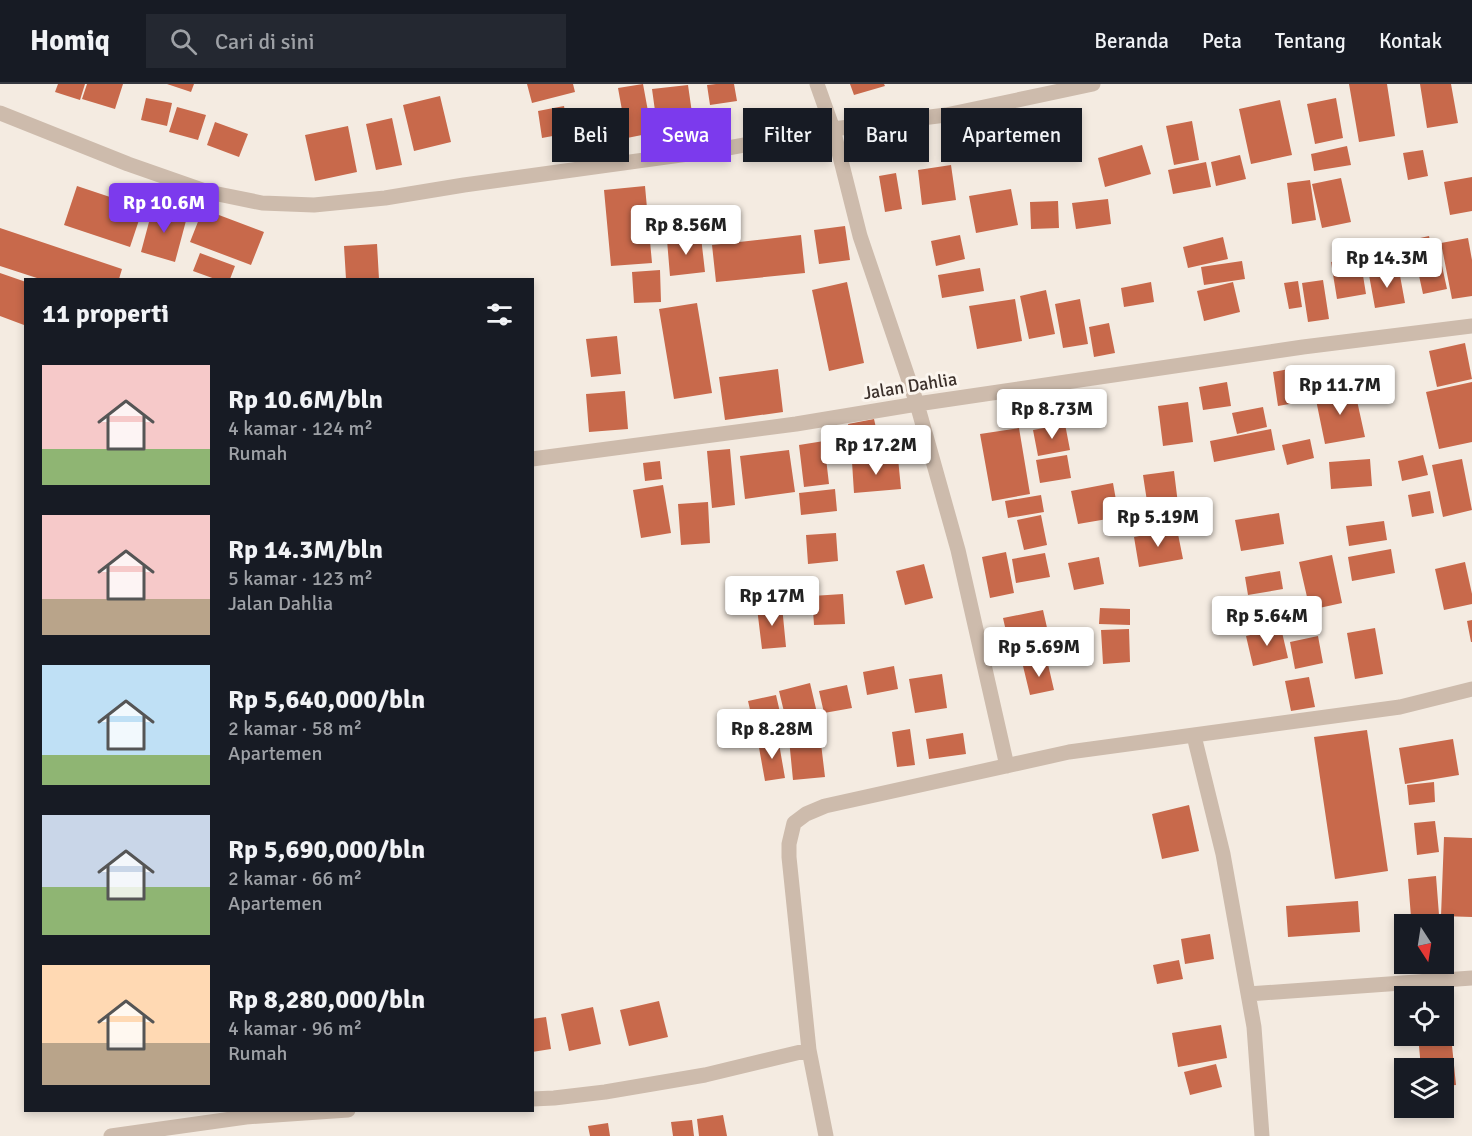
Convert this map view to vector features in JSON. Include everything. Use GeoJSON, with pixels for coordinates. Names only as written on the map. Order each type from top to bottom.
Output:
{"type":"FeatureCollection","features":[{"type":"Feature","properties":{"kind":"street"},"geometry":{"type":"LineString","coordinates":[[817,84],[833,129],[860,237],[917,404],[958,550],[1007,766]]}},
{"type":"Feature","properties":{"kind":"street"},"geometry":{"type":"LineString","coordinates":[[0,113],[128,164],[208,192],[262,203],[314,205],[385,198],[717,150],[833,129],[946,115],[1093,84]]}},
{"type":"Feature","properties":{"kind":"street","name":"Jalan Dahlia"},"geometry":{"type":"LineString","coordinates":[[534,459],[796,424],[1304,347],[1472,326]]}},
{"type":"Feature","properties":{"kind":"street"},"geometry":{"type":"LineString","coordinates":[[826,1136],[809,1050],[789,857],[789,844],[794,823],[806,814],[825,806],[1069,752],[1400,707],[1472,689]]}},
{"type":"Feature","properties":{"kind":"street"},"geometry":{"type":"LineString","coordinates":[[1194,736],[1223,854],[1254,1027],[1262,1136]]}},
{"type":"Feature","properties":{"kind":"street"},"geometry":{"type":"LineString","coordinates":[[1248,994],[1472,978]]}},
{"type":"Feature","properties":{"kind":"street"},"geometry":{"type":"LineString","coordinates":[[534,1099],[605,1092],[705,1076],[809,1050]]}},
{"type":"Feature","properties":{"kind":"street"},"geometry":{"type":"LineString","coordinates":[[111,1136],[246,1117],[319,1112]]}},
{"type":"Feature","properties":{"kind":"building"},"geometry":{"type":"Polygon","coordinates":[[[58,84],[85,84],[80,100],[55,92],[58,84]]]}},
{"type":"Feature","properties":{"kind":"building"},"geometry":{"type":"Polygon","coordinates":[[[87,84],[123,84],[115,109],[82,99],[87,84]]]}},
{"type":"Feature","properties":{"kind":"building"},"geometry":{"type":"Polygon","coordinates":[[[167,84],[194,84],[191,92],[167,84]]]}},
{"type":"Feature","properties":{"kind":"building"},"geometry":{"type":"Polygon","coordinates":[[[527,84],[573,84],[575,92],[532,103],[527,84]]]}},
{"type":"Feature","properties":{"kind":"building"},"geometry":{"type":"Polygon","coordinates":[[[643,84],[647,108],[641,108],[641,135],[629,138],[629,108],[622,108],[618,88],[643,84]]]}},
{"type":"Feature","properties":{"kind":"building"},"geometry":{"type":"Polygon","coordinates":[[[734,84],[737,101],[710,105],[707,85],[734,84]]]}},
{"type":"Feature","properties":{"kind":"building"},"geometry":{"type":"Polygon","coordinates":[[[850,84],[884,84],[885,86],[854,95],[850,84]]]}},
{"type":"Feature","properties":{"kind":"building"},"geometry":{"type":"Polygon","coordinates":[[[1349,84],[1387,84],[1395,136],[1359,142],[1349,84]]]}},
{"type":"Feature","properties":{"kind":"building"},"geometry":{"type":"Polygon","coordinates":[[[1420,84],[1451,84],[1458,123],[1427,128],[1420,84]]]}},
{"type":"Feature","properties":{"kind":"building"},"geometry":{"type":"Polygon","coordinates":[[[688,85],[691,108],[655,108],[652,89],[688,85]]]}},
{"type":"Feature","properties":{"kind":"building"},"geometry":{"type":"Polygon","coordinates":[[[440,96],[451,142],[414,151],[403,105],[440,96]]]}},
{"type":"Feature","properties":{"kind":"building"},"geometry":{"type":"Polygon","coordinates":[[[146,98],[172,103],[167,126],[141,120],[146,98]]]}},
{"type":"Feature","properties":{"kind":"building"},"geometry":{"type":"Polygon","coordinates":[[[1336,98],[1343,138],[1315,144],[1307,104],[1336,98]]]}},
{"type":"Feature","properties":{"kind":"building"},"geometry":{"type":"Polygon","coordinates":[[[1280,100],[1292,155],[1251,164],[1239,109],[1280,100]]]}},
{"type":"Feature","properties":{"kind":"building"},"geometry":{"type":"Polygon","coordinates":[[[177,107],[206,115],[198,140],[169,132],[177,107]]]}},
{"type":"Feature","properties":{"kind":"building"},"geometry":{"type":"Polygon","coordinates":[[[552,108],[552,136],[542,138],[538,111],[552,108]]]}},
{"type":"Feature","properties":{"kind":"building"},"geometry":{"type":"Polygon","coordinates":[[[392,118],[402,165],[376,170],[366,124],[392,118]]]}},
{"type":"Feature","properties":{"kind":"building"},"geometry":{"type":"Polygon","coordinates":[[[1192,121],[1199,160],[1174,165],[1166,126],[1192,121]]]}},
{"type":"Feature","properties":{"kind":"building"},"geometry":{"type":"Polygon","coordinates":[[[215,122],[248,134],[239,157],[207,145],[215,122]]]}},
{"type":"Feature","properties":{"kind":"building"},"geometry":{"type":"Polygon","coordinates":[[[348,126],[357,172],[315,181],[305,135],[348,126]]]}},
{"type":"Feature","properties":{"kind":"building"},"geometry":{"type":"Polygon","coordinates":[[[1142,145],[1151,174],[1105,187],[1098,158],[1142,145]]]}},
{"type":"Feature","properties":{"kind":"building"},"geometry":{"type":"Polygon","coordinates":[[[1347,146],[1351,165],[1314,171],[1311,154],[1347,146]]]}},
{"type":"Feature","properties":{"kind":"building"},"geometry":{"type":"Polygon","coordinates":[[[1423,150],[1428,176],[1408,180],[1403,153],[1423,150]]]}},
{"type":"Feature","properties":{"kind":"building"},"geometry":{"type":"Polygon","coordinates":[[[1240,155],[1246,179],[1216,186],[1211,162],[1240,155]]]}},
{"type":"Feature","properties":{"kind":"building"},"geometry":{"type":"Polygon","coordinates":[[[1206,162],[1211,187],[1173,194],[1168,170],[1206,162]]]}},
{"type":"Feature","properties":{"kind":"building"},"geometry":{"type":"Polygon","coordinates":[[[951,165],[956,200],[922,205],[918,170],[951,165]]]}},
{"type":"Feature","properties":{"kind":"building"},"geometry":{"type":"Polygon","coordinates":[[[896,173],[902,209],[885,212],[879,176],[896,173]]]}},
{"type":"Feature","properties":{"kind":"building"},"geometry":{"type":"Polygon","coordinates":[[[1472,177],[1472,211],[1450,215],[1444,182],[1472,177]]]}},
{"type":"Feature","properties":{"kind":"building"},"geometry":{"type":"Polygon","coordinates":[[[1341,178],[1351,222],[1322,228],[1312,184],[1341,178]]]}},
{"type":"Feature","properties":{"kind":"building"},"geometry":{"type":"Polygon","coordinates":[[[1310,180],[1316,220],[1292,224],[1287,183],[1310,180]]]}},
{"type":"Feature","properties":{"kind":"building"},"geometry":{"type":"Polygon","coordinates":[[[77,186],[143,208],[130,247],[64,225],[77,186]]]}},
{"type":"Feature","properties":{"kind":"building"},"geometry":{"type":"Polygon","coordinates":[[[645,186],[652,263],[611,266],[604,190],[645,186]]]}},
{"type":"Feature","properties":{"kind":"building"},"geometry":{"type":"Polygon","coordinates":[[[1011,189],[1018,225],[976,233],[969,196],[1011,189]]]}},
{"type":"Feature","properties":{"kind":"building"},"geometry":{"type":"Polygon","coordinates":[[[1108,199],[1111,224],[1076,229],[1072,203],[1108,199]]]}},
{"type":"Feature","properties":{"kind":"building"},"geometry":{"type":"Polygon","coordinates":[[[1058,201],[1059,228],[1031,229],[1030,202],[1058,201]]]}},
{"type":"Feature","properties":{"kind":"building"},"geometry":{"type":"Polygon","coordinates":[[[153,207],[187,217],[175,262],[141,252],[153,207]]]}},
{"type":"Feature","properties":{"kind":"building"},"geometry":{"type":"Polygon","coordinates":[[[203,209],[264,232],[251,265],[190,242],[203,209]]]}},
{"type":"Feature","properties":{"kind":"building"},"geometry":{"type":"Polygon","coordinates":[[[845,226],[850,260],[819,264],[814,230],[845,226]]]}},
{"type":"Feature","properties":{"kind":"building"},"geometry":{"type":"Polygon","coordinates":[[[0,228],[122,269],[119,278],[37,278],[0,266],[0,228]]]}},
{"type":"Feature","properties":{"kind":"building"},"geometry":{"type":"Polygon","coordinates":[[[801,235],[805,273],[716,282],[712,245],[801,235]]]}},
{"type":"Feature","properties":{"kind":"building"},"geometry":{"type":"Polygon","coordinates":[[[960,235],[965,259],[936,266],[931,241],[960,235]]]}},
{"type":"Feature","properties":{"kind":"building"},"geometry":{"type":"Polygon","coordinates":[[[1429,236],[1435,264],[1414,269],[1407,241],[1429,236]]]}},
{"type":"Feature","properties":{"kind":"building"},"geometry":{"type":"Polygon","coordinates":[[[701,237],[705,272],[670,276],[667,240],[701,237]]]}},
{"type":"Feature","properties":{"kind":"building"},"geometry":{"type":"Polygon","coordinates":[[[1223,237],[1228,259],[1188,268],[1183,247],[1223,237]]]}},
{"type":"Feature","properties":{"kind":"building"},"geometry":{"type":"Polygon","coordinates":[[[1468,238],[1472,260],[1472,296],[1452,299],[1441,243],[1468,238]]]}},
{"type":"Feature","properties":{"kind":"building"},"geometry":{"type":"Polygon","coordinates":[[[377,244],[379,278],[346,278],[344,246],[377,244]]]}},
{"type":"Feature","properties":{"kind":"building"},"geometry":{"type":"Polygon","coordinates":[[[1396,245],[1400,265],[1370,270],[1366,251],[1396,245]]]}},
{"type":"Feature","properties":{"kind":"building"},"geometry":{"type":"Polygon","coordinates":[[[200,253],[235,266],[230,278],[212,278],[193,271],[200,253]]]}},
{"type":"Feature","properties":{"kind":"building"},"geometry":{"type":"Polygon","coordinates":[[[1360,257],[1366,294],[1337,299],[1331,262],[1360,257]]]}},
{"type":"Feature","properties":{"kind":"building"},"geometry":{"type":"Polygon","coordinates":[[[1242,261],[1245,279],[1204,285],[1201,267],[1242,261]]]}},
{"type":"Feature","properties":{"kind":"building"},"geometry":{"type":"Polygon","coordinates":[[[1442,266],[1447,289],[1423,294],[1418,271],[1442,266]]]}},
{"type":"Feature","properties":{"kind":"building"},"geometry":{"type":"Polygon","coordinates":[[[980,268],[984,291],[942,298],[938,275],[980,268]]]}},
{"type":"Feature","properties":{"kind":"building"},"geometry":{"type":"Polygon","coordinates":[[[660,270],[661,302],[634,303],[632,272],[660,270]]]}},
{"type":"Feature","properties":{"kind":"building"},"geometry":{"type":"Polygon","coordinates":[[[1399,270],[1405,303],[1375,308],[1369,275],[1399,270]]]}},
{"type":"Feature","properties":{"kind":"building"},"geometry":{"type":"Polygon","coordinates":[[[0,273],[24,281],[24,325],[0,316],[0,273]]]}},
{"type":"Feature","properties":{"kind":"building"},"geometry":{"type":"Polygon","coordinates":[[[1323,280],[1329,319],[1308,322],[1302,283],[1323,280]]]}},
{"type":"Feature","properties":{"kind":"building"},"geometry":{"type":"Polygon","coordinates":[[[1298,281],[1302,307],[1289,309],[1284,283],[1298,281]]]}},
{"type":"Feature","properties":{"kind":"building"},"geometry":{"type":"Polygon","coordinates":[[[847,282],[864,363],[829,371],[812,290],[847,282]]]}},
{"type":"Feature","properties":{"kind":"building"},"geometry":{"type":"Polygon","coordinates":[[[1151,282],[1154,302],[1124,307],[1121,288],[1151,282]]]}},
{"type":"Feature","properties":{"kind":"building"},"geometry":{"type":"Polygon","coordinates":[[[1233,282],[1240,312],[1204,321],[1197,291],[1233,282]]]}},
{"type":"Feature","properties":{"kind":"building"},"geometry":{"type":"Polygon","coordinates":[[[1046,290],[1055,334],[1029,339],[1020,296],[1046,290]]]}},
{"type":"Feature","properties":{"kind":"building"},"geometry":{"type":"Polygon","coordinates":[[[1015,299],[1022,341],[977,349],[969,306],[1015,299]]]}},
{"type":"Feature","properties":{"kind":"building"},"geometry":{"type":"Polygon","coordinates":[[[1080,299],[1088,344],[1063,348],[1055,304],[1080,299]]]}},
{"type":"Feature","properties":{"kind":"building"},"geometry":{"type":"Polygon","coordinates":[[[697,303],[712,393],[674,399],[659,309],[697,303]]]}},
{"type":"Feature","properties":{"kind":"building"},"geometry":{"type":"Polygon","coordinates":[[[1109,323],[1115,353],[1094,357],[1089,327],[1109,323]]]}},
{"type":"Feature","properties":{"kind":"building"},"geometry":{"type":"Polygon","coordinates":[[[617,336],[621,374],[591,377],[586,339],[617,336]]]}},
{"type":"Feature","properties":{"kind":"building"},"geometry":{"type":"Polygon","coordinates":[[[1465,343],[1472,379],[1437,387],[1429,351],[1465,343]]]}},
{"type":"Feature","properties":{"kind":"building"},"geometry":{"type":"Polygon","coordinates":[[[778,369],[783,412],[725,420],[719,377],[778,369]]]}},
{"type":"Feature","properties":{"kind":"building"},"geometry":{"type":"Polygon","coordinates":[[[1289,369],[1295,403],[1278,406],[1273,372],[1289,369]]]}},
{"type":"Feature","properties":{"kind":"building"},"geometry":{"type":"Polygon","coordinates":[[[1227,382],[1231,406],[1203,410],[1199,387],[1227,382]]]}},
{"type":"Feature","properties":{"kind":"building"},"geometry":{"type":"Polygon","coordinates":[[[1472,382],[1472,442],[1439,449],[1426,392],[1472,382]]]}},
{"type":"Feature","properties":{"kind":"building"},"geometry":{"type":"Polygon","coordinates":[[[1354,387],[1365,437],[1325,444],[1315,395],[1354,387]]]}},
{"type":"Feature","properties":{"kind":"building"},"geometry":{"type":"Polygon","coordinates":[[[625,391],[628,429],[589,432],[586,394],[625,391]]]}},
{"type":"Feature","properties":{"kind":"building"},"geometry":{"type":"Polygon","coordinates":[[[1188,402],[1193,442],[1163,446],[1158,406],[1188,402]]]}},
{"type":"Feature","properties":{"kind":"building"},"geometry":{"type":"Polygon","coordinates":[[[1263,407],[1267,427],[1237,434],[1232,413],[1263,407]]]}},
{"type":"Feature","properties":{"kind":"building"},"geometry":{"type":"Polygon","coordinates":[[[874,419],[881,450],[854,455],[848,424],[874,419]]]}},
{"type":"Feature","properties":{"kind":"building"},"geometry":{"type":"Polygon","coordinates":[[[1065,424],[1070,450],[1038,456],[1033,430],[1065,424]]]}},
{"type":"Feature","properties":{"kind":"building"},"geometry":{"type":"Polygon","coordinates":[[[1019,428],[1030,494],[992,501],[980,434],[1019,428]]]}},
{"type":"Feature","properties":{"kind":"building"},"geometry":{"type":"Polygon","coordinates":[[[1271,429],[1275,450],[1214,462],[1210,441],[1271,429]]]}},
{"type":"Feature","properties":{"kind":"building"},"geometry":{"type":"Polygon","coordinates":[[[1310,439],[1314,458],[1287,465],[1282,445],[1310,439]]]}},
{"type":"Feature","properties":{"kind":"building"},"geometry":{"type":"Polygon","coordinates":[[[824,441],[829,484],[804,487],[799,445],[824,441]]]}},
{"type":"Feature","properties":{"kind":"building"},"geometry":{"type":"Polygon","coordinates":[[[730,449],[735,505],[712,508],[707,451],[730,449]]]}},
{"type":"Feature","properties":{"kind":"building"},"geometry":{"type":"Polygon","coordinates":[[[789,450],[795,492],[745,499],[740,456],[789,450]]]}},
{"type":"Feature","properties":{"kind":"building"},"geometry":{"type":"Polygon","coordinates":[[[1067,455],[1071,478],[1040,483],[1036,460],[1067,455]]]}},
{"type":"Feature","properties":{"kind":"building"},"geometry":{"type":"Polygon","coordinates":[[[1423,455],[1428,475],[1402,481],[1398,461],[1423,455]]]}},
{"type":"Feature","properties":{"kind":"building"},"geometry":{"type":"Polygon","coordinates":[[[898,458],[901,489],[854,493],[852,462],[898,458]]]}},
{"type":"Feature","properties":{"kind":"building"},"geometry":{"type":"Polygon","coordinates":[[[1370,459],[1372,486],[1331,489],[1329,462],[1370,459]]]}},
{"type":"Feature","properties":{"kind":"building"},"geometry":{"type":"Polygon","coordinates":[[[1462,459],[1472,510],[1443,517],[1432,465],[1462,459]]]}},
{"type":"Feature","properties":{"kind":"building"},"geometry":{"type":"Polygon","coordinates":[[[660,461],[662,479],[645,481],[643,463],[660,461]]]}},
{"type":"Feature","properties":{"kind":"building"},"geometry":{"type":"Polygon","coordinates":[[[1174,471],[1178,504],[1148,508],[1143,475],[1174,471]]]}},
{"type":"Feature","properties":{"kind":"building"},"geometry":{"type":"Polygon","coordinates":[[[1113,483],[1119,517],[1078,524],[1071,491],[1113,483]]]}},
{"type":"Feature","properties":{"kind":"building"},"geometry":{"type":"Polygon","coordinates":[[[663,485],[671,533],[641,538],[633,490],[663,485]]]}},
{"type":"Feature","properties":{"kind":"building"},"geometry":{"type":"Polygon","coordinates":[[[835,489],[837,511],[801,515],[799,493],[835,489]]]}},
{"type":"Feature","properties":{"kind":"building"},"geometry":{"type":"Polygon","coordinates":[[[1430,491],[1434,513],[1412,517],[1408,495],[1430,491]]]}},
{"type":"Feature","properties":{"kind":"building"},"geometry":{"type":"Polygon","coordinates":[[[1041,495],[1044,512],[1008,518],[1005,501],[1041,495]]]}},
{"type":"Feature","properties":{"kind":"building"},"geometry":{"type":"Polygon","coordinates":[[[708,502],[710,543],[681,545],[678,504],[708,502]]]}},
{"type":"Feature","properties":{"kind":"building"},"geometry":{"type":"Polygon","coordinates":[[[1279,513],[1284,544],[1241,551],[1235,520],[1279,513]]]}},
{"type":"Feature","properties":{"kind":"building"},"geometry":{"type":"Polygon","coordinates":[[[1041,515],[1047,545],[1024,550],[1017,520],[1041,515]]]}},
{"type":"Feature","properties":{"kind":"building"},"geometry":{"type":"Polygon","coordinates":[[[1384,521],[1387,540],[1349,546],[1346,526],[1384,521]]]}},
{"type":"Feature","properties":{"kind":"building"},"geometry":{"type":"Polygon","coordinates":[[[1177,529],[1183,559],[1139,567],[1134,537],[1177,529]]]}},
{"type":"Feature","properties":{"kind":"building"},"geometry":{"type":"Polygon","coordinates":[[[836,533],[838,561],[808,564],[806,535],[836,533]]]}},
{"type":"Feature","properties":{"kind":"building"},"geometry":{"type":"Polygon","coordinates":[[[1391,549],[1395,573],[1352,581],[1348,557],[1391,549]]]}},
{"type":"Feature","properties":{"kind":"building"},"geometry":{"type":"Polygon","coordinates":[[[1006,552],[1014,593],[990,598],[982,557],[1006,552]]]}},
{"type":"Feature","properties":{"kind":"building"},"geometry":{"type":"Polygon","coordinates":[[[1045,553],[1050,577],[1016,583],[1012,559],[1045,553]]]}},
{"type":"Feature","properties":{"kind":"building"},"geometry":{"type":"Polygon","coordinates":[[[1332,555],[1342,603],[1310,610],[1299,562],[1332,555]]]}},
{"type":"Feature","properties":{"kind":"building"},"geometry":{"type":"Polygon","coordinates":[[[1099,557],[1104,584],[1074,590],[1068,563],[1099,557]]]}},
{"type":"Feature","properties":{"kind":"building"},"geometry":{"type":"Polygon","coordinates":[[[1465,562],[1472,604],[1444,610],[1435,569],[1465,562]]]}},
{"type":"Feature","properties":{"kind":"building"},"geometry":{"type":"Polygon","coordinates":[[[924,564],[933,598],[905,605],[896,571],[924,564]]]}},
{"type":"Feature","properties":{"kind":"building"},"geometry":{"type":"Polygon","coordinates":[[[1280,571],[1283,589],[1248,595],[1245,577],[1280,571]]]}},
{"type":"Feature","properties":{"kind":"building"},"geometry":{"type":"Polygon","coordinates":[[[843,594],[845,624],[814,625],[812,596],[843,594]]]}},
{"type":"Feature","properties":{"kind":"building"},"geometry":{"type":"Polygon","coordinates":[[[782,606],[786,647],[762,649],[757,608],[782,606]]]}},
{"type":"Feature","properties":{"kind":"building"},"geometry":{"type":"Polygon","coordinates":[[[1100,608],[1130,609],[1130,625],[1099,624],[1100,608]]]}},
{"type":"Feature","properties":{"kind":"building"},"geometry":{"type":"Polygon","coordinates":[[[1043,610],[1048,632],[1008,640],[1003,618],[1043,610]]]}},
{"type":"Feature","properties":{"kind":"building"},"geometry":{"type":"Polygon","coordinates":[[[1472,620],[1472,642],[1471,642],[1467,621],[1472,620]]]}},
{"type":"Feature","properties":{"kind":"building"},"geometry":{"type":"Polygon","coordinates":[[[1281,628],[1288,658],[1253,666],[1246,636],[1281,628]]]}},
{"type":"Feature","properties":{"kind":"building"},"geometry":{"type":"Polygon","coordinates":[[[1375,628],[1383,674],[1355,679],[1347,633],[1375,628]]]}},
{"type":"Feature","properties":{"kind":"building"},"geometry":{"type":"Polygon","coordinates":[[[1129,629],[1130,662],[1103,664],[1101,630],[1129,629]]]}},
{"type":"Feature","properties":{"kind":"building"},"geometry":{"type":"Polygon","coordinates":[[[1318,636],[1323,663],[1295,669],[1290,642],[1318,636]]]}},
{"type":"Feature","properties":{"kind":"building"},"geometry":{"type":"Polygon","coordinates":[[[1047,660],[1054,690],[1030,695],[1023,666],[1047,660]]]}},
{"type":"Feature","properties":{"kind":"building"},"geometry":{"type":"Polygon","coordinates":[[[894,666],[898,689],[867,695],[863,672],[894,666]]]}},
{"type":"Feature","properties":{"kind":"building"},"geometry":{"type":"Polygon","coordinates":[[[942,674],[947,708],[915,713],[909,679],[942,674]]]}},
{"type":"Feature","properties":{"kind":"building"},"geometry":{"type":"Polygon","coordinates":[[[1309,677],[1315,707],[1291,711],[1285,681],[1309,677]]]}},
{"type":"Feature","properties":{"kind":"building"},"geometry":{"type":"Polygon","coordinates":[[[810,683],[817,713],[786,720],[779,691],[810,683]]]}},
{"type":"Feature","properties":{"kind":"building"},"geometry":{"type":"Polygon","coordinates":[[[847,685],[852,708],[824,713],[819,691],[847,685]]]}},
{"type":"Feature","properties":{"kind":"building"},"geometry":{"type":"Polygon","coordinates":[[[776,695],[782,721],[754,727],[748,701],[776,695]]]}},
{"type":"Feature","properties":{"kind":"building"},"geometry":{"type":"Polygon","coordinates":[[[745,712],[748,729],[726,732],[724,715],[745,712]]]}},
{"type":"Feature","properties":{"kind":"building"},"geometry":{"type":"Polygon","coordinates":[[[910,729],[915,765],[897,767],[892,732],[910,729]]]}},
{"type":"Feature","properties":{"kind":"building"},"geometry":{"type":"Polygon","coordinates":[[[1367,730],[1388,871],[1335,879],[1314,737],[1367,730]]]}},
{"type":"Feature","properties":{"kind":"building"},"geometry":{"type":"Polygon","coordinates":[[[963,733],[966,754],[929,759],[926,739],[963,733]]]}},
{"type":"Feature","properties":{"kind":"building"},"geometry":{"type":"Polygon","coordinates":[[[820,735],[825,777],[793,780],[789,739],[820,735]]]}},
{"type":"Feature","properties":{"kind":"building"},"geometry":{"type":"Polygon","coordinates":[[[778,738],[785,778],[765,781],[758,742],[778,738]]]}},
{"type":"Feature","properties":{"kind":"building"},"geometry":{"type":"Polygon","coordinates":[[[1453,739],[1459,775],[1405,784],[1399,748],[1453,739]]]}},
{"type":"Feature","properties":{"kind":"building"},"geometry":{"type":"Polygon","coordinates":[[[1434,782],[1435,802],[1409,805],[1407,785],[1434,782]]]}},
{"type":"Feature","properties":{"kind":"building"},"geometry":{"type":"Polygon","coordinates":[[[1189,805],[1199,851],[1162,859],[1152,814],[1189,805]]]}},
{"type":"Feature","properties":{"kind":"building"},"geometry":{"type":"Polygon","coordinates":[[[1435,821],[1439,852],[1417,855],[1414,823],[1435,821]]]}},
{"type":"Feature","properties":{"kind":"building"},"geometry":{"type":"Polygon","coordinates":[[[1444,837],[1472,838],[1472,917],[1441,914],[1444,837]]]}},
{"type":"Feature","properties":{"kind":"building"},"geometry":{"type":"Polygon","coordinates":[[[1436,876],[1439,914],[1411,914],[1408,879],[1436,876]]]}},
{"type":"Feature","properties":{"kind":"building"},"geometry":{"type":"Polygon","coordinates":[[[1358,901],[1360,932],[1288,937],[1286,906],[1358,901]]]}},
{"type":"Feature","properties":{"kind":"building"},"geometry":{"type":"Polygon","coordinates":[[[1210,934],[1214,959],[1185,964],[1181,939],[1210,934]]]}},
{"type":"Feature","properties":{"kind":"building"},"geometry":{"type":"Polygon","coordinates":[[[1179,960],[1183,979],[1157,984],[1153,965],[1179,960]]]}},
{"type":"Feature","properties":{"kind":"building"},"geometry":{"type":"Polygon","coordinates":[[[659,1001],[668,1037],[629,1046],[620,1010],[659,1001]]]}},
{"type":"Feature","properties":{"kind":"building"},"geometry":{"type":"Polygon","coordinates":[[[593,1007],[601,1044],[569,1051],[561,1014],[593,1007]]]}},
{"type":"Feature","properties":{"kind":"building"},"geometry":{"type":"Polygon","coordinates":[[[546,1017],[551,1049],[534,1052],[534,1019],[546,1017]]]}},
{"type":"Feature","properties":{"kind":"building"},"geometry":{"type":"Polygon","coordinates":[[[1221,1025],[1227,1058],[1178,1067],[1172,1033],[1221,1025]]]}},
{"type":"Feature","properties":{"kind":"building"},"geometry":{"type":"Polygon","coordinates":[[[1419,1046],[1452,1046],[1453,1058],[1420,1058],[1419,1046]]]}},
{"type":"Feature","properties":{"kind":"building"},"geometry":{"type":"Polygon","coordinates":[[[1216,1064],[1222,1087],[1190,1095],[1184,1072],[1216,1064]]]}},
{"type":"Feature","properties":{"kind":"building"},"geometry":{"type":"Polygon","coordinates":[[[723,1115],[727,1136],[699,1136],[697,1119],[723,1115]]]}},
{"type":"Feature","properties":{"kind":"building"},"geometry":{"type":"Polygon","coordinates":[[[692,1120],[694,1136],[673,1136],[671,1122],[692,1120]]]}},
{"type":"Feature","properties":{"kind":"building"},"geometry":{"type":"Polygon","coordinates":[[[608,1123],[610,1136],[590,1136],[588,1126],[608,1123]]]}}]}
